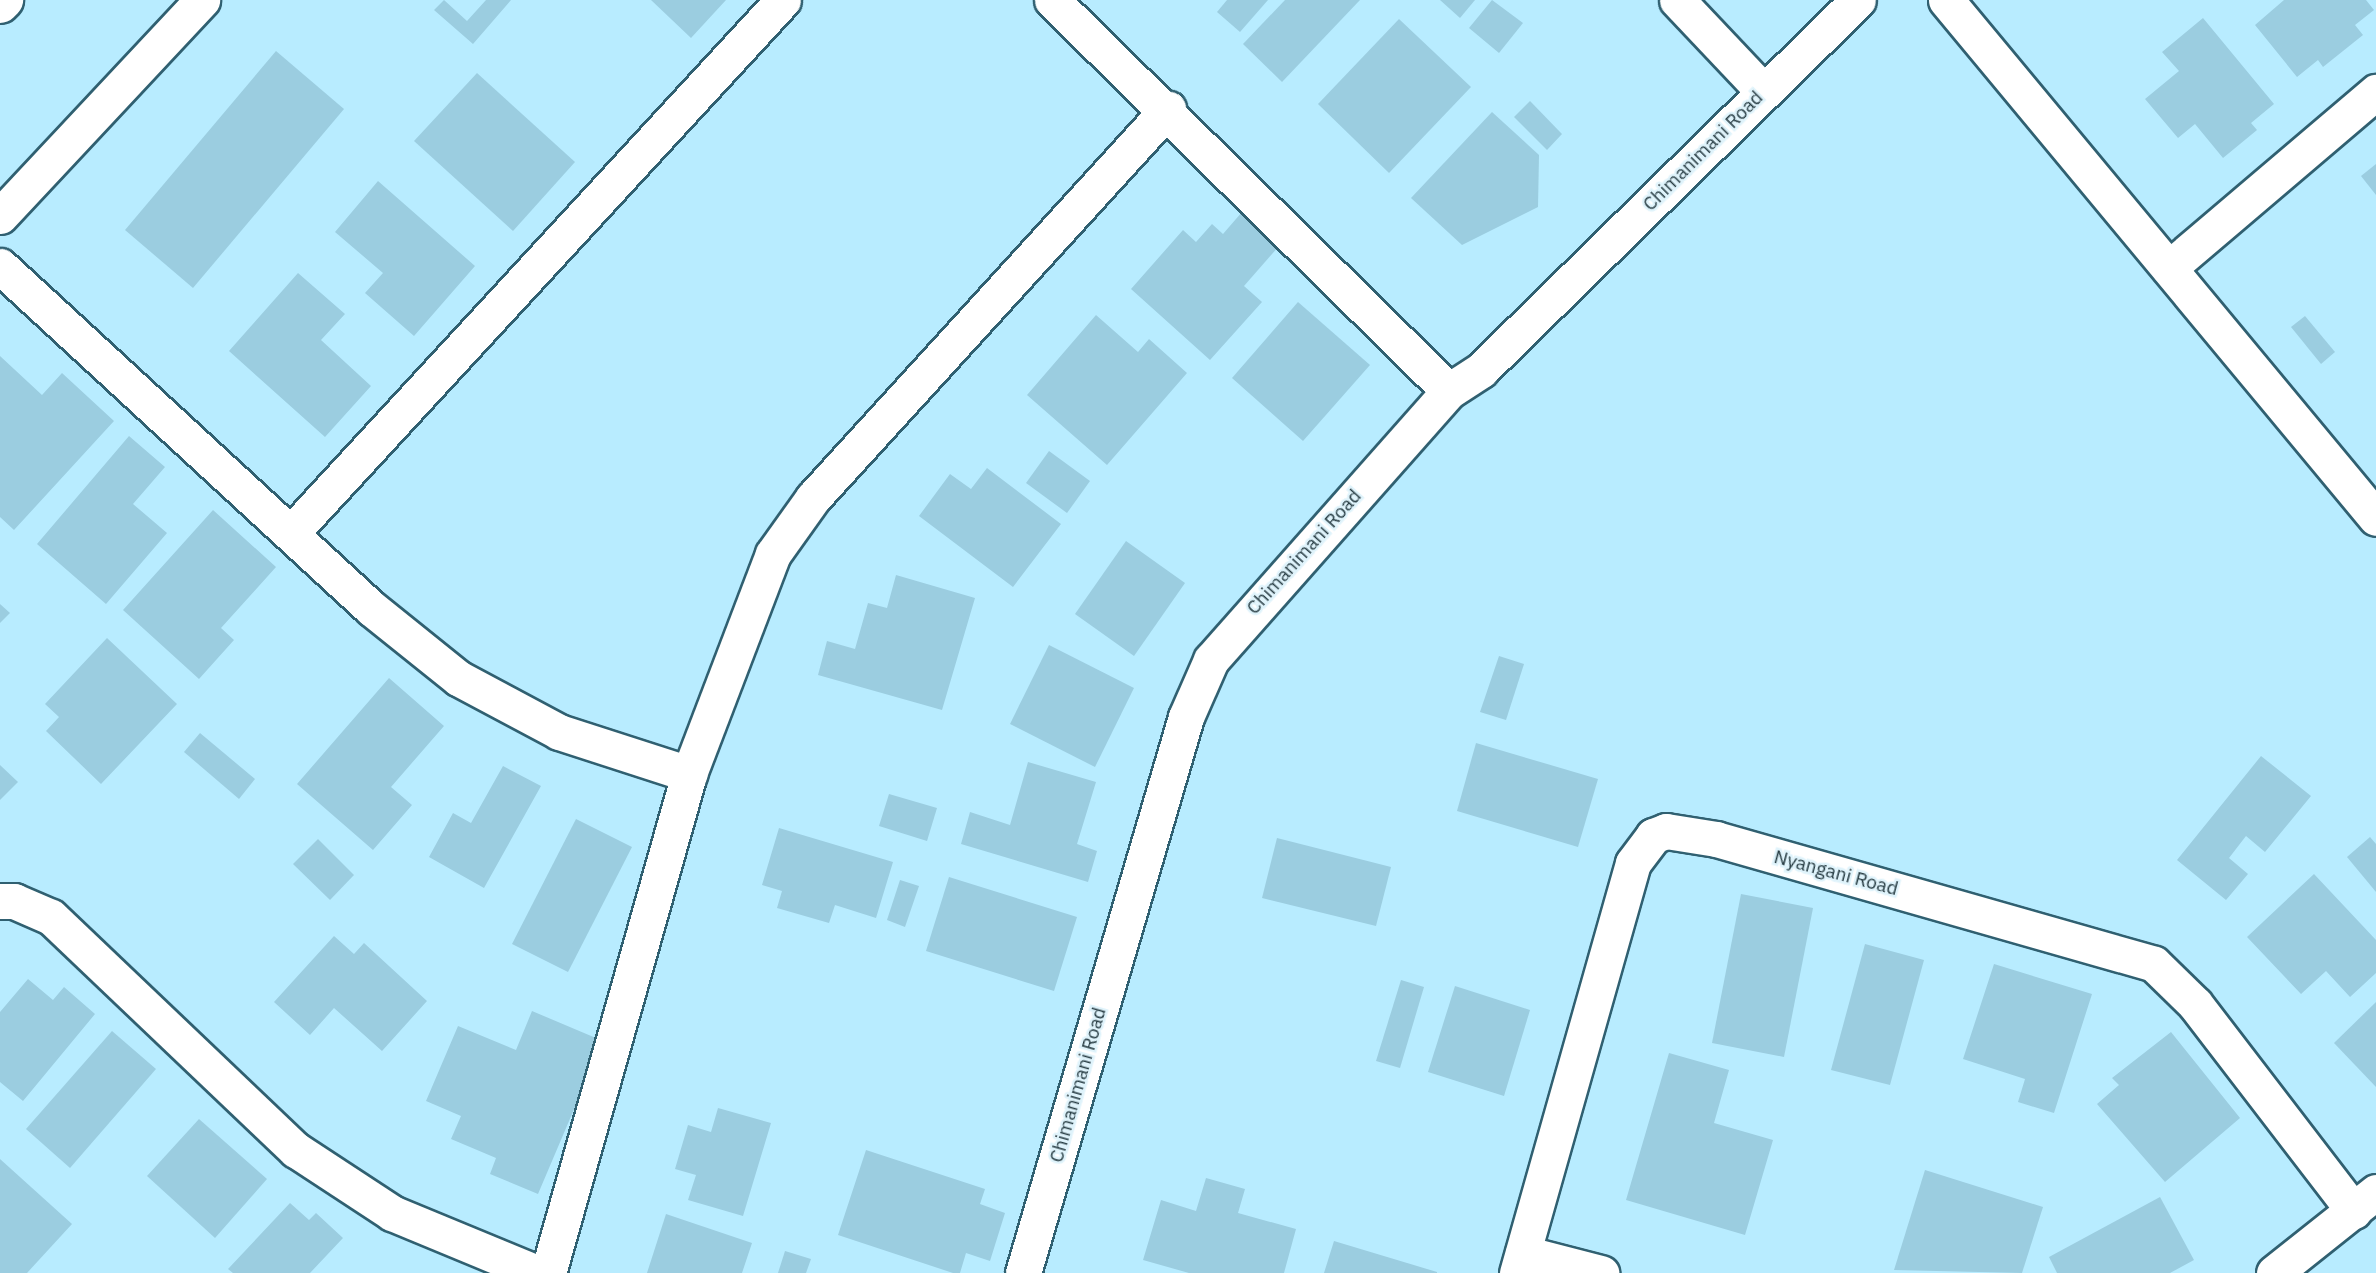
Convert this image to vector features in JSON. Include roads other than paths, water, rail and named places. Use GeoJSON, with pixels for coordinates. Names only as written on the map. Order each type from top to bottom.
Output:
{"type":"FeatureCollection","features":[{"type":"Feature","properties":{"kind":"street"},"geometry":{"type":"LineString","coordinates":[[0,4],[4,0]]}},
{"type":"Feature","properties":{"kind":"street"},"geometry":{"type":"LineString","coordinates":[[0,216],[202,0]]}},
{"type":"Feature","properties":{"kind":"street"},"geometry":{"type":"LineString","coordinates":[[292,532],[783,0]]}},
{"type":"Feature","properties":{"kind":"street"},"geometry":{"type":"LineString","coordinates":[[1052,0],[1168,108],[1202,153],[1449,390]]}},
{"type":"Feature","properties":{"kind":"street"},"geometry":{"type":"LineString","coordinates":[[1677,0],[1763,91]]}},
{"type":"Feature","properties":{"kind":"street","name":"Chimanimani Road"},"geometry":{"type":"LineString","coordinates":[[1023,1273],[1186,717],[1211,660],[1449,390],[1481,370],[1858,0]]}},
{"type":"Feature","properties":{"kind":"street"},"geometry":{"type":"LineString","coordinates":[[1946,0],[2376,518]]}},
{"type":"Feature","properties":{"kind":"street"},"geometry":{"type":"LineString","coordinates":[[2169,268],[2376,92]]}},
{"type":"Feature","properties":{"kind":"street"},"geometry":{"type":"LineString","coordinates":[[548,1273],[689,774],[781,542],[813,498],[1168,108]]}},
{"type":"Feature","properties":{"kind":"street"},"geometry":{"type":"LineString","coordinates":[[0,266],[292,532],[458,678],[559,732],[689,774]]}},
{"type":"Feature","properties":{"kind":"street","name":"Nyangani Road"},"geometry":{"type":"LineString","coordinates":[[1520,1263],[1633,863],[1653,836],[1666,831],[1716,839],[2154,964],[2195,1004],[2365,1202]]}},
{"type":"Feature","properties":{"kind":"street"},"geometry":{"type":"LineString","coordinates":[[0,901],[14,901],[51,917],[296,1150],[393,1213],[537,1273]]}},
{"type":"Feature","properties":{"kind":"street"},"geometry":{"type":"LineString","coordinates":[[2274,1273],[2365,1202]]}},
{"type":"Feature","properties":{"kind":"street"},"geometry":{"type":"LineString","coordinates":[[1520,1263],[1601,1273]]}}]}
